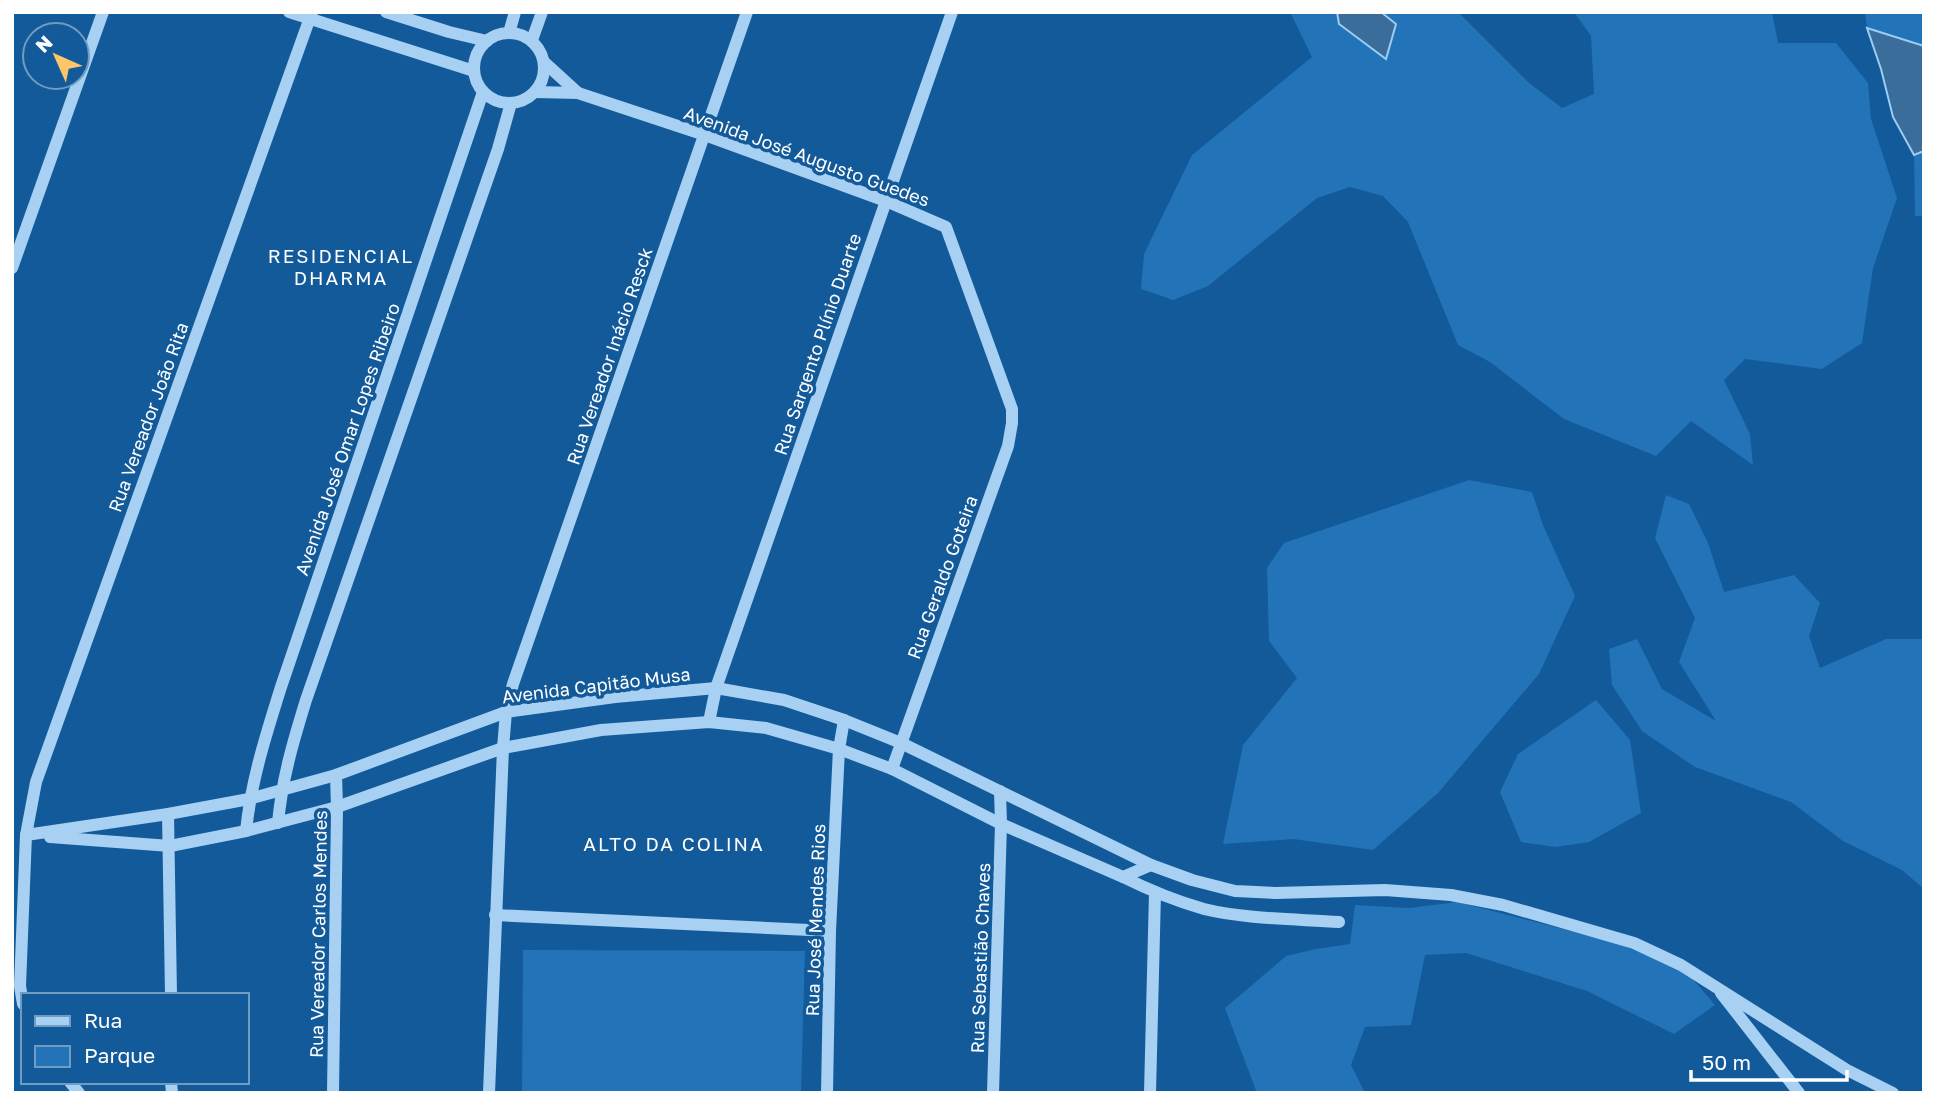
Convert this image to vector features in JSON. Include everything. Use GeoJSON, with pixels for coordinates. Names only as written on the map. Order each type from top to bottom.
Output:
{"type":"FeatureCollection","features":[{"type":"Feature","properties":{"kind":"street"},"geometry":{"type":"LineString","coordinates":[[12,268],[103,12]]}},
{"type":"Feature","properties":{"kind":"street"},"geometry":{"type":"LineString","coordinates":[[289,12],[311,16],[474,71]]}},
{"type":"Feature","properties":{"kind":"street"},"geometry":{"type":"LineString","coordinates":[[386,12],[487,41]]}},
{"type":"Feature","properties":{"kind":"street"},"geometry":{"type":"LineString","coordinates":[[509,33],[515,12]]}},
{"type":"Feature","properties":{"kind":"street"},"geometry":{"type":"LineString","coordinates":[[532,40],[542,12]]}},
{"type":"Feature","properties":{"kind":"street","name":"Rua Vereador Inácio Resck"},"geometry":{"type":"LineString","coordinates":[[489,1093],[506,712],[513,684],[747,12]]}},
{"type":"Feature","properties":{"kind":"street","name":"Rua Sargento Plínio Duarte"},"geometry":{"type":"LineString","coordinates":[[709,722],[716,688],[951,12]]}},
{"type":"Feature","properties":{"kind":"street","name":"Rua Vereador João Rita"},"geometry":{"type":"LineString","coordinates":[[21,993],[18,870],[36,782],[311,16]]}},
{"type":"Feature","properties":{"kind":"street"},"geometry":{"type":"LineString","coordinates":[[509,33],[517,33],[532,40],[544,62],[541,83],[535,92],[520,102],[510,103],[491,98],[483,92],[474,71],[479,49],[497,34],[509,33]]}},
{"type":"Feature","properties":{"kind":"street","name":"Avenida José Augusto Guedes"},"geometry":{"type":"LineString","coordinates":[[544,62],[578,93]]}},
{"type":"Feature","properties":{"kind":"street","name":"Avenida José Omar Lopes Ribeiro"},"geometry":{"type":"LineString","coordinates":[[246,831],[257,762],[281,687],[483,92]]}},
{"type":"Feature","properties":{"kind":"street","name":"Avenida José Augusto Guedes"},"geometry":{"type":"LineString","coordinates":[[535,92],[578,93],[705,135],[886,201],[946,227],[1012,409],[1012,423]]}},
{"type":"Feature","properties":{"kind":"street"},"geometry":{"type":"LineString","coordinates":[[278,823],[281,790],[306,700],[498,149],[510,103]]}},
{"type":"Feature","properties":{"kind":"street","name":"Rua Geraldo Goteira"},"geometry":{"type":"LineString","coordinates":[[892,769],[1008,446],[1012,423]]}},
{"type":"Feature","properties":{"kind":"street","name":"Avenida Capitão Musa"},"geometry":{"type":"LineString","coordinates":[[26,835],[249,799],[336,775],[506,712],[614,697],[716,688],[784,701],[844,720],[901,743],[1151,865],[1192,880],[1235,891],[1275,893],[1385,890],[1451,895],[1503,905],[1634,943],[1681,965],[1847,1070],[1893,1093]]}},
{"type":"Feature","properties":{"kind":"street","name":"Rua José Mendes Rios"},"geometry":{"type":"LineString","coordinates":[[827,1093],[839,749],[844,720]]}},
{"type":"Feature","properties":{"kind":"street","name":"Avenida Capitão Musa"},"geometry":{"type":"LineString","coordinates":[[12,835],[170,846],[246,831],[337,807],[503,748],[601,730],[709,722],[766,728],[839,749],[892,769],[1001,824],[1155,892],[1205,909],[1339,922]]}},
{"type":"Feature","properties":{"kind":"street","name":"Rua Vereador Carlos Mendes"},"geometry":{"type":"LineString","coordinates":[[333,1093],[336,775]]}},
{"type":"Feature","properties":{"kind":"street","name":"Rua Sebastião Chaves"},"geometry":{"type":"LineString","coordinates":[[993,1093],[1000,791]]}},
{"type":"Feature","properties":{"kind":"street"},"geometry":{"type":"LineString","coordinates":[[168,814],[171,993]]}},
{"type":"Feature","properties":{"kind":"street"},"geometry":{"type":"LineString","coordinates":[[1123,877],[1151,865]]}},
{"type":"Feature","properties":{"kind":"street"},"geometry":{"type":"LineString","coordinates":[[1150,1093],[1155,892]]}},
{"type":"Feature","properties":{"kind":"street"},"geometry":{"type":"LineString","coordinates":[[495,915],[831,931]]}},
{"type":"Feature","properties":{"kind":"street"},"geometry":{"type":"LineString","coordinates":[[1716,987],[1798,1093]]}},
{"type":"Feature","properties":{"kind":"green space"},"geometry":{"type":"Polygon","coordinates":[[[1290,12],[1337,12],[1339,24],[1396,24],[1381,12],[1458,12],[1528,82],[1562,108],[1594,94],[1591,36],[1574,12],[1772,12],[1778,43],[1836,43],[1868,83],[1871,119],[1897,198],[1873,268],[1862,343],[1822,369],[1745,359],[1724,380],[1750,434],[1753,465],[1691,421],[1656,456],[1564,419],[1490,362],[1458,345],[1408,222],[1383,196],[1350,187],[1317,198],[1208,286],[1173,300],[1141,289],[1144,254],[1192,155],[1312,57],[1290,12]]]}},
{"type":"Feature","properties":{"kind":"green space"},"geometry":{"type":"Polygon","coordinates":[[[1865,12],[1924,12],[1924,46],[1867,28],[1865,12]]]}},
{"type":"Feature","properties":{"kind":"green space"},"geometry":{"type":"Polygon","coordinates":[[[1924,151],[1924,216],[1915,216],[1914,155],[1924,151]]]}},
{"type":"Feature","properties":{"kind":"green space"},"geometry":{"type":"Polygon","coordinates":[[[1469,480],[1532,492],[1543,525],[1575,596],[1539,674],[1438,793],[1373,850],[1293,839],[1223,844],[1243,745],[1297,678],[1269,641],[1267,568],[1284,543],[1469,480]]]}},
{"type":"Feature","properties":{"kind":"green space"},"geometry":{"type":"Polygon","coordinates":[[[1666,495],[1689,504],[1708,543],[1724,592],[1794,575],[1820,603],[1809,636],[1820,668],[1886,639],[1924,639],[1924,889],[1902,870],[1843,841],[1791,802],[1695,767],[1642,731],[1612,685],[1609,649],[1637,639],[1662,689],[1716,721],[1679,662],[1695,618],[1655,538],[1666,495]]]}},
{"type":"Feature","properties":{"kind":"green space"},"geometry":{"type":"Polygon","coordinates":[[[1596,700],[1630,740],[1641,813],[1589,842],[1555,847],[1521,842],[1500,792],[1518,754],[1596,700]]]}},
{"type":"Feature","properties":{"kind":"green space"},"geometry":{"type":"Polygon","coordinates":[[[1457,902],[1614,942],[1686,971],[1715,1005],[1674,1034],[1587,991],[1466,953],[1425,955],[1411,1025],[1365,1027],[1351,1065],[1365,1093],[1257,1093],[1225,1008],[1286,956],[1350,944],[1355,905],[1409,908],[1457,902]]]}},
{"type":"Feature","properties":{"kind":"green space"},"geometry":{"type":"Polygon","coordinates":[[[523,950],[805,951],[801,1093],[522,1093],[523,950]]]}},
{"type":"Feature","properties":{"kind":"shaded area"},"geometry":{"type":"Polygon","coordinates":[[[1337,12],[1381,12],[1396,24],[1386,59],[1339,24],[1337,12]]]}},
{"type":"Feature","properties":{"kind":"shaded area"},"geometry":{"type":"Polygon","coordinates":[[[1867,28],[1924,46],[1924,151],[1914,155],[1893,117],[1867,28]]]}},
{"type":"Feature","properties":{"kind":"district","name":"RESIDENCIAL DHARMA"},"geometry":{"type":"Point","coordinates":[341,266]}},
{"type":"Feature","properties":{"kind":"district","name":"ALTO DA COLINA"},"geometry":{"type":"Point","coordinates":[674,843]}}]}
